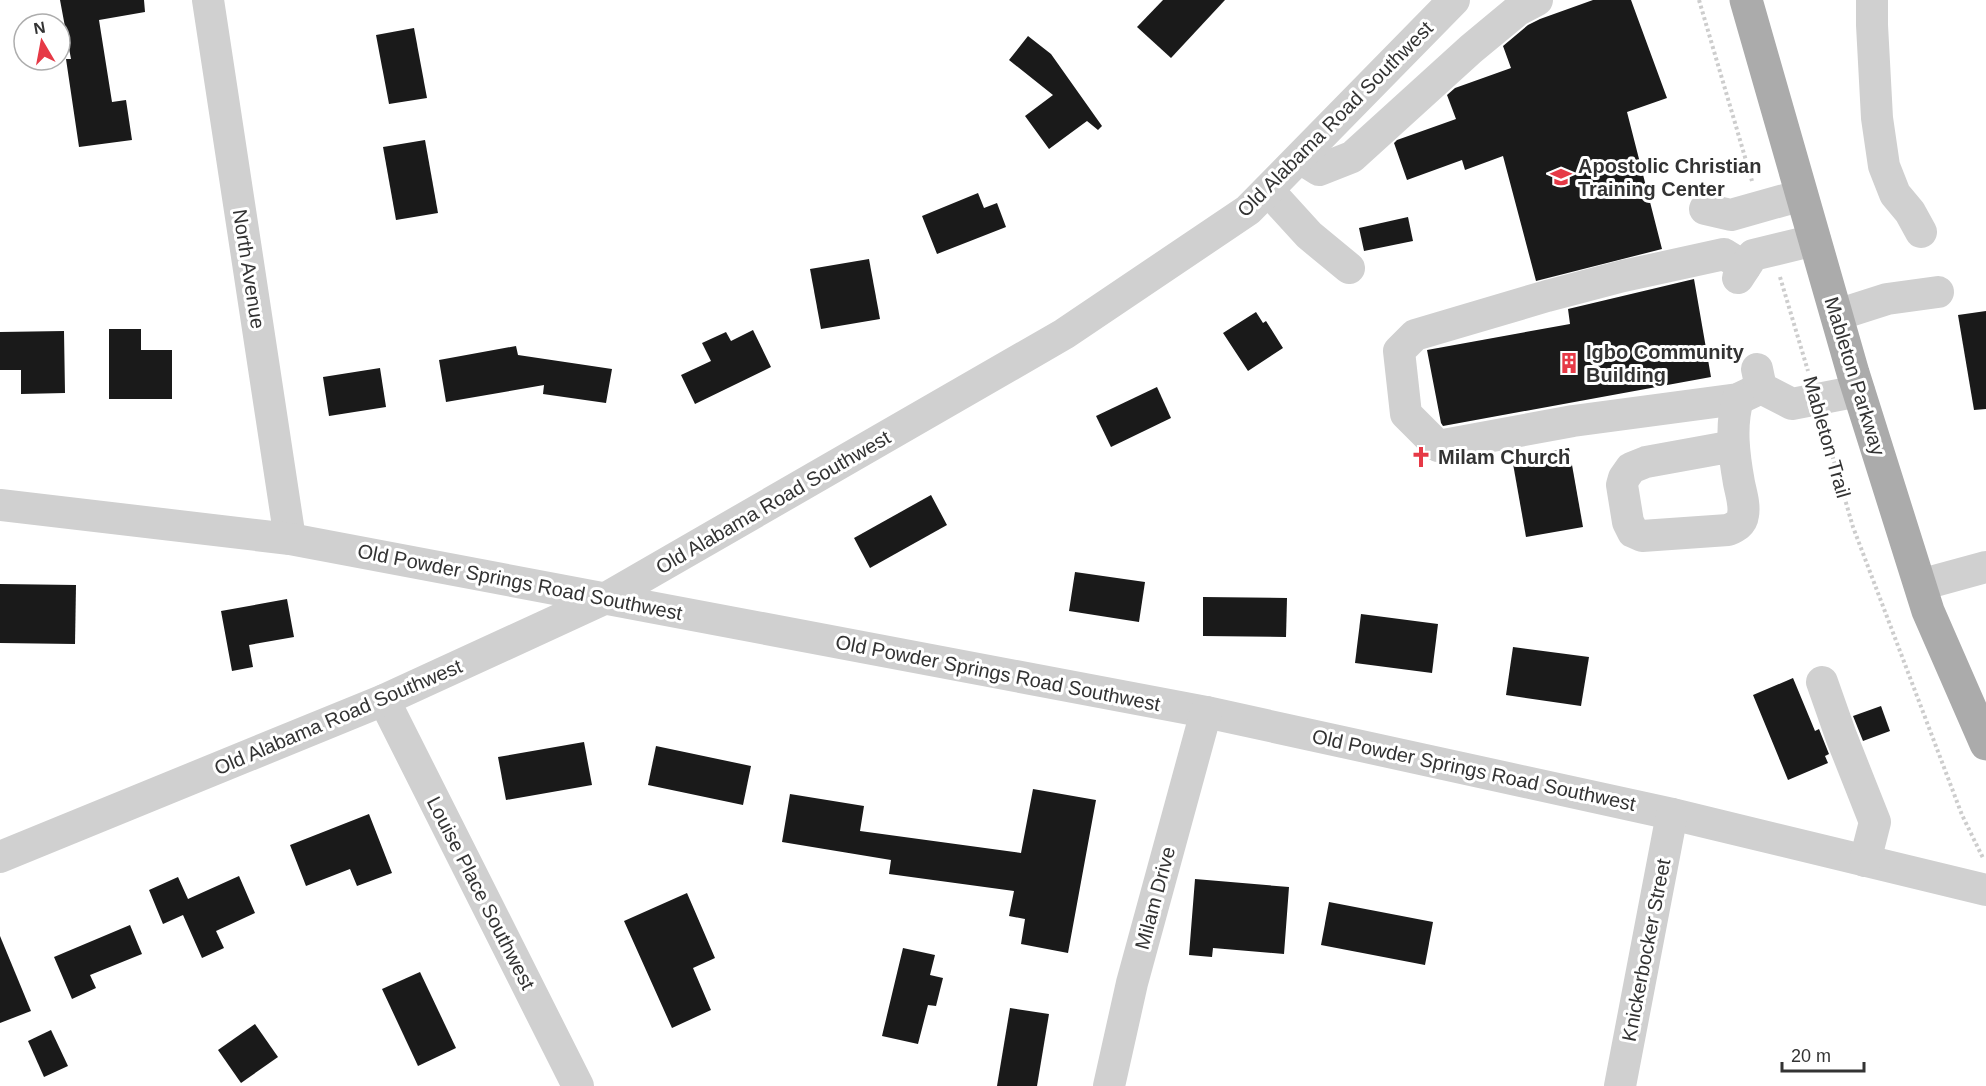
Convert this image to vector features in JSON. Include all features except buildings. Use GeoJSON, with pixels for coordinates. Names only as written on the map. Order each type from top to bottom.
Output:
{"type":"FeatureCollection","features":[{"type":"Feature","properties":{"kind":"main road","name":"Mableton Parkway"},"geometry":{"type":"LineString","coordinates":[[1746,0],[1859,392],[1928,610],[1986,744]]}},
{"type":"Feature","properties":{"kind":"street","name":"North Avenue"},"geometry":{"type":"LineString","coordinates":[[208,0],[290,539]]}},
{"type":"Feature","properties":{"kind":"street"},"geometry":{"type":"LineString","coordinates":[[1300,158],[1319,170],[1352,157],[1471,49],[1518,10],[1537,0]]}},
{"type":"Feature","properties":{"kind":"street"},"geometry":{"type":"LineString","coordinates":[[1872,0],[1877,118],[1884,166],[1895,194],[1910,212],[1921,232]]}},
{"type":"Feature","properties":{"kind":"street","name":"Old Alabama Road Southwest"},"geometry":{"type":"LineString","coordinates":[[0,857],[384,700],[606,598],[1064,334],[1248,210],[1447,3]]}},
{"type":"Feature","properties":{"kind":"street"},"geometry":{"type":"LineString","coordinates":[[1268,190],[1309,235],[1349,268]]}},
{"type":"Feature","properties":{"kind":"street"},"geometry":{"type":"LineString","coordinates":[[1705,209],[1731,215],[1802,195]]}},
{"type":"Feature","properties":{"kind":"street"},"geometry":{"type":"LineString","coordinates":[[1815,240],[1753,255],[1741,273],[1724,254],[1623,276],[1415,335],[1399,351],[1406,414],[1438,446],[1573,422],[1752,385],[1792,404],[1859,392]]}},
{"type":"Feature","properties":{"kind":"street"},"geometry":{"type":"LineString","coordinates":[[1837,315],[1887,299],[1938,292]]}},
{"type":"Feature","properties":{"kind":"street"},"geometry":{"type":"LineString","coordinates":[[1734,446],[1734,412],[1752,385]]}},
{"type":"Feature","properties":{"kind":"street","name":"Old Powder Springs Road Southwest"},"geometry":{"type":"LineString","coordinates":[[0,505],[290,539],[1206,712],[1672,814],[1986,890]]}},
{"type":"Feature","properties":{"kind":"street"},"geometry":{"type":"LineString","coordinates":[[1920,585],[1986,567]]}},
{"type":"Feature","properties":{"kind":"street"},"geometry":{"type":"LineString","coordinates":[[1822,682],[1875,822],[1865,861]]}},
{"type":"Feature","properties":{"kind":"street","name":"Louise Place Southwest"},"geometry":{"type":"LineString","coordinates":[[384,700],[579,1086]]}},
{"type":"Feature","properties":{"kind":"street","name":"Milam Drive"},"geometry":{"type":"LineString","coordinates":[[1108,1086],[1131,983],[1206,712]]}},
{"type":"Feature","properties":{"kind":"street","name":"Knickerbocker Street"},"geometry":{"type":"LineString","coordinates":[[1620,1086],[1672,814]]}},
{"type":"Feature","properties":{"kind":"path"},"geometry":{"type":"LineString","coordinates":[[1699,0],[1760,207]]}},
{"type":"Feature","properties":{"kind":"path","name":"Mableton Trail"},"geometry":{"type":"LineString","coordinates":[[1773,250],[1853,527],[1962,815],[1986,864]]}},
{"type":"Feature","properties":{"kind":"place","name":"Apostolic Christian Training Center"},"geometry":{"type":"Point","coordinates":[1561,177]}},
{"type":"Feature","properties":{"kind":"place","name":"Igbo Community Building"},"geometry":{"type":"Point","coordinates":[1569,363]}},
{"type":"Feature","properties":{"kind":"place","name":"Milam Church"},"geometry":{"type":"Point","coordinates":[1421,457]}}]}
